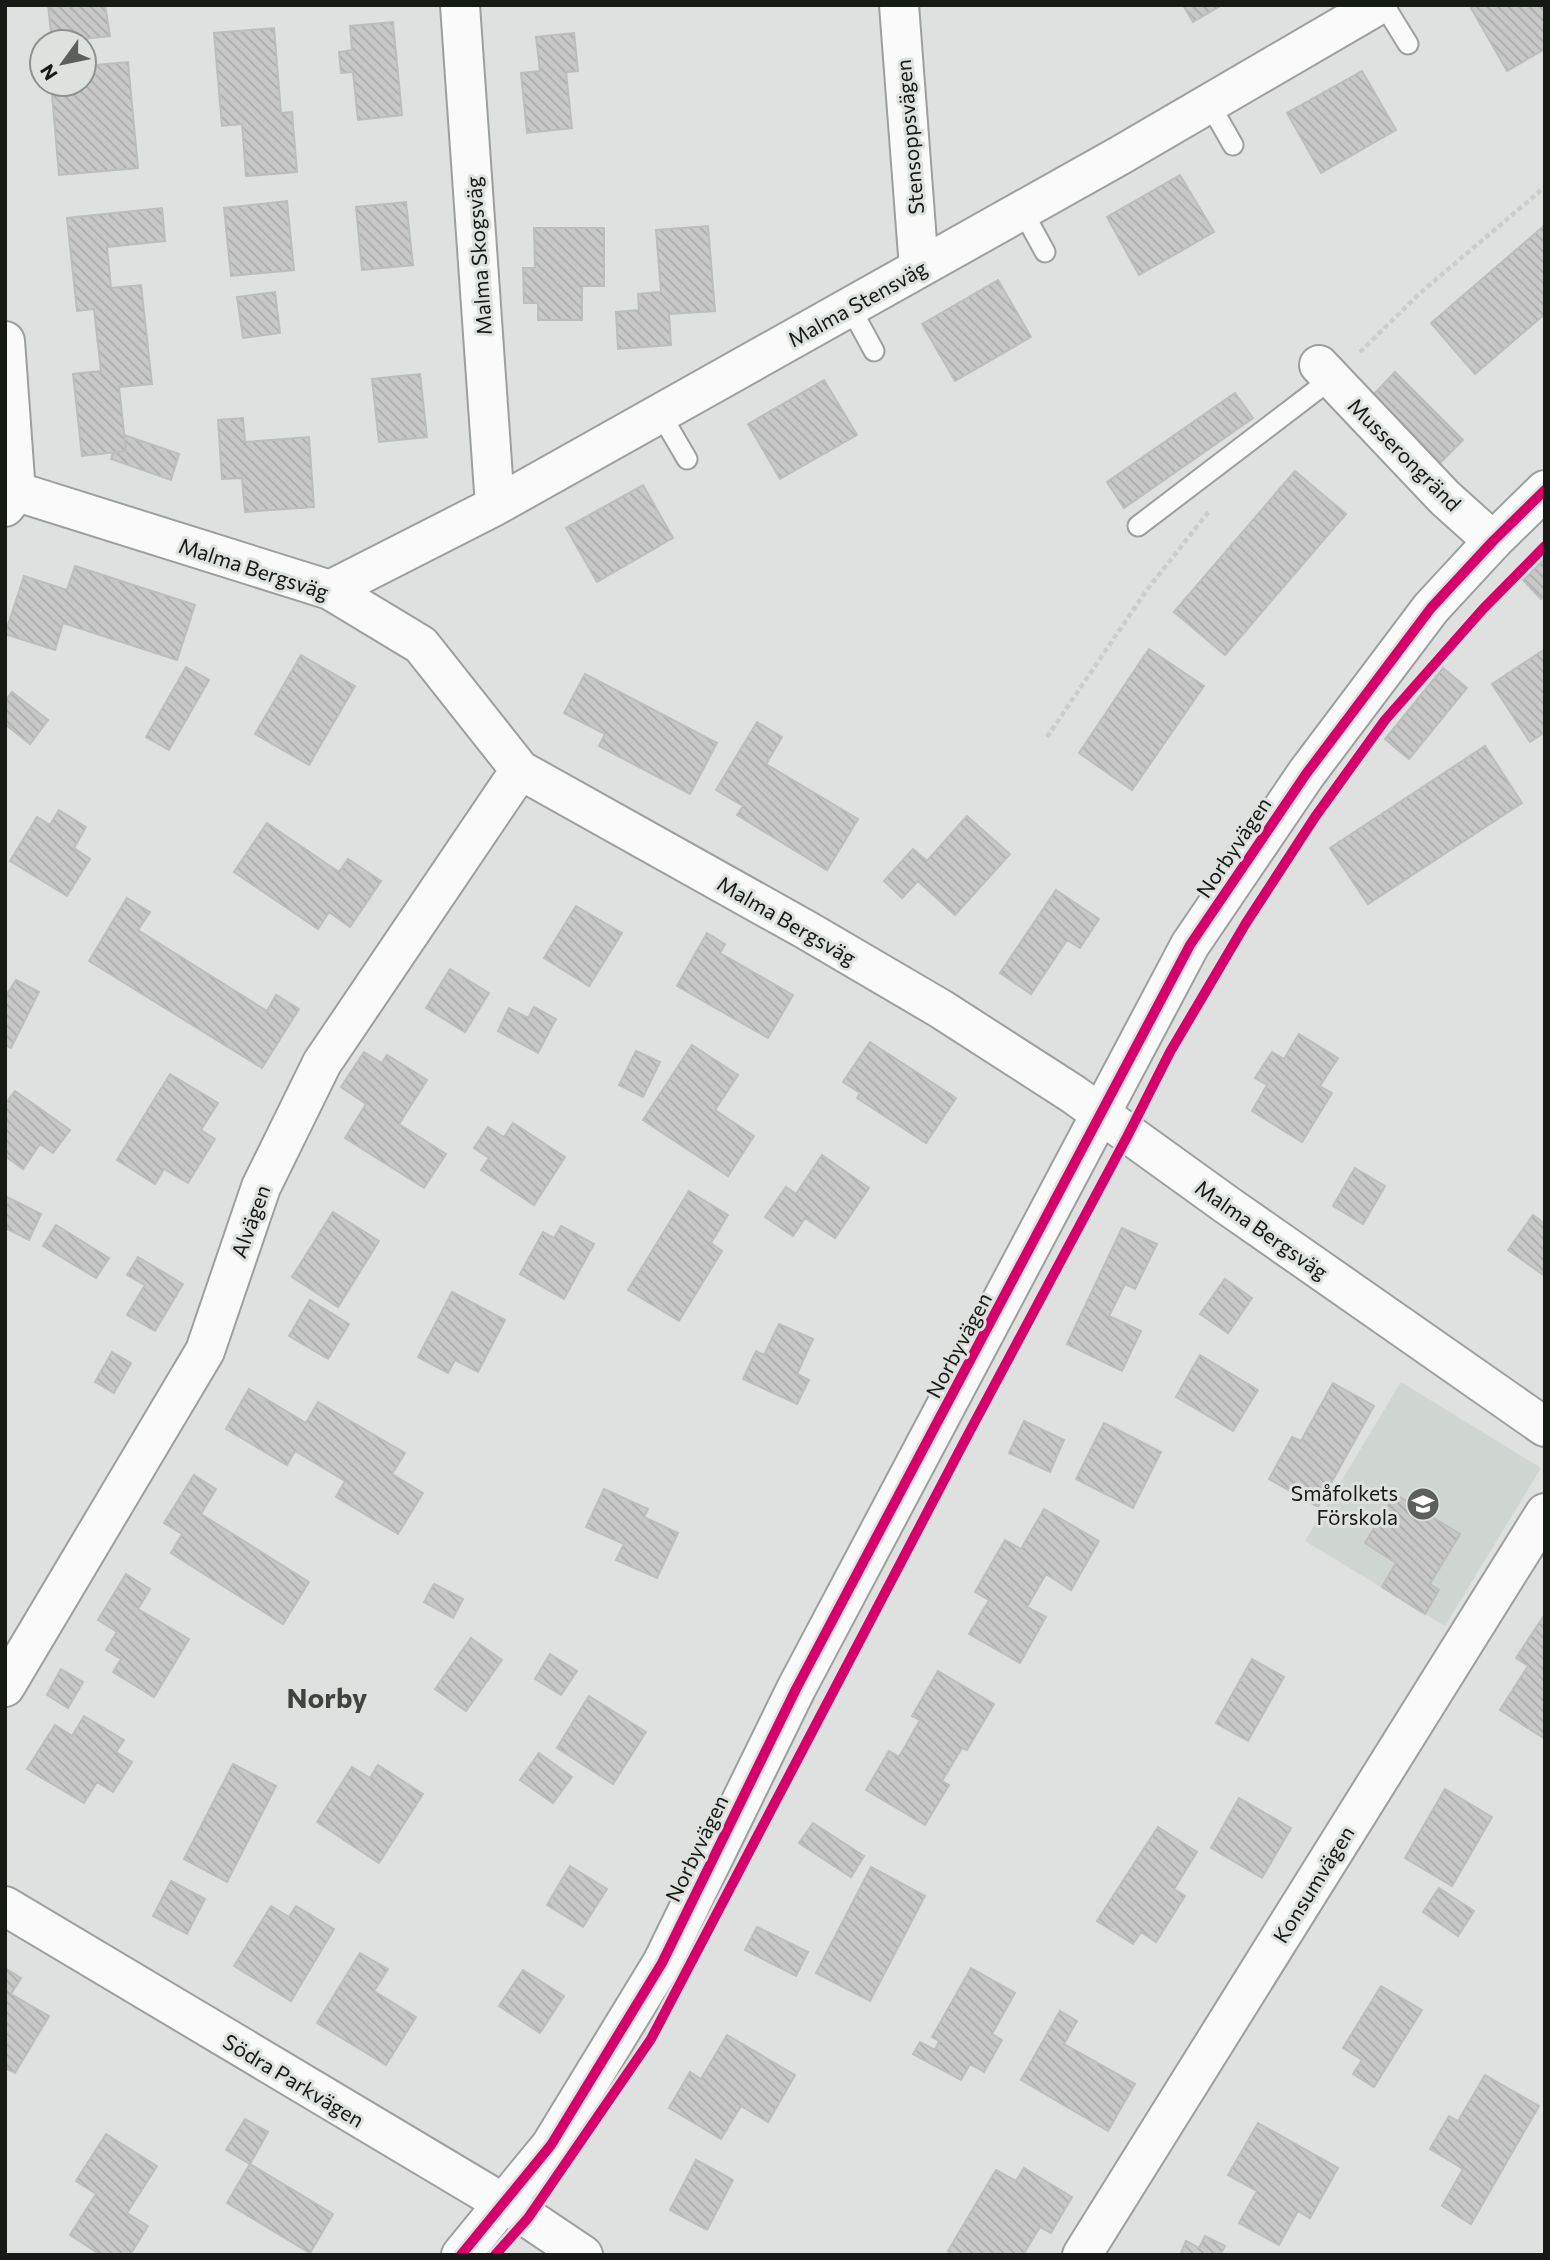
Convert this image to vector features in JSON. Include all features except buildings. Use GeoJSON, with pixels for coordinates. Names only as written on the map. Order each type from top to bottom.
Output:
{"type":"FeatureCollection","features":[{"type":"Feature","properties":{"kind":"street","name":"Malma Skogsväg"},"geometry":{"type":"LineString","coordinates":[[460,5],[495,506]]}},
{"type":"Feature","properties":{"kind":"street","name":"Stensoppsvägen"},"geometry":{"type":"LineString","coordinates":[[899,5],[919,268]]}},
{"type":"Feature","properties":{"kind":"street","name":"Malma Stensväg"},"geometry":{"type":"LineString","coordinates":[[330,590],[495,506],[1022,210],[1378,5]]}},
{"type":"Feature","properties":{"kind":"street"},"geometry":{"type":"LineString","coordinates":[[5,341],[9,496]]}},
{"type":"Feature","properties":{"kind":"street","name":"Musserongränd"},"geometry":{"type":"LineString","coordinates":[[1325,372],[1445,498],[1493,541]]}},
{"type":"Feature","properties":{"kind":"street","name":"Norbyvägen"},"geometry":{"type":"LineString","coordinates":[[461,2255],[551,2145],[662,1963],[796,1689],[1190,945],[1306,774],[1431,608],[1545,490]]}},
{"type":"Feature","properties":{"kind":"street","name":"Malma Bergsväg"},"geometry":{"type":"LineString","coordinates":[[9,496],[330,590],[421,645],[520,770],[796,924],[941,1009],[1101,1115],[1545,1427]]}},
{"type":"Feature","properties":{"kind":"street","name":"Alvägen"},"geometry":{"type":"LineString","coordinates":[[5,1686],[205,1351],[261,1187],[322,1063],[520,770]]}},
{"type":"Feature","properties":{"kind":"street","name":"Konsumvägen"},"geometry":{"type":"LineString","coordinates":[[1082,2255],[1545,1513]]}},
{"type":"Feature","properties":{"kind":"street","name":"Södra Parkvägen"},"geometry":{"type":"LineString","coordinates":[[5,1906],[505,2204],[583,2255]]}},
{"type":"Feature","properties":{"kind":"lane"},"geometry":{"type":"LineString","coordinates":[[1384,5],[1408,44]]}},
{"type":"Feature","properties":{"kind":"lane"},"geometry":{"type":"LineString","coordinates":[[1209,103],[1233,145]]}},
{"type":"Feature","properties":{"kind":"lane"},"geometry":{"type":"LineString","coordinates":[[1022,210],[1045,253]]}},
{"type":"Feature","properties":{"kind":"lane"},"geometry":{"type":"LineString","coordinates":[[850,307],[874,351]]}},
{"type":"Feature","properties":{"kind":"lane"},"geometry":{"type":"LineString","coordinates":[[1138,526],[1325,372]]}},
{"type":"Feature","properties":{"kind":"lane"},"geometry":{"type":"LineString","coordinates":[[660,413],[687,459]]}},
{"type":"Feature","properties":{"kind":"path"},"geometry":{"type":"LineString","coordinates":[[1325,372],[1545,187]]}},
{"type":"Feature","properties":{"kind":"path"},"geometry":{"type":"LineString","coordinates":[[1047,737],[1146,591],[1214,505]]}},
{"type":"Feature","properties":{"kind":"shaded area","name":"Småfolkets Förskola"},"geometry":{"type":"Polygon","coordinates":[[[1401,1382],[1541,1468],[1445,1626],[1305,1541],[1401,1382]]]}},
{"type":"Feature","properties":{"kind":"cycle path"},"geometry":{"type":"LineString","coordinates":[[461,2255],[551,2145],[662,1963],[796,1689],[1190,945],[1306,774],[1431,608],[1545,490]]}},
{"type":"Feature","properties":{"kind":"cycle path"},"geometry":{"type":"LineString","coordinates":[[495,2255],[528,2218],[651,2039],[1170,1052],[1246,923],[1315,817],[1385,720],[1483,609],[1545,546]]}},
{"type":"Feature","properties":{"kind":"place","name":"Småfolkets Förskola"},"geometry":{"type":"Point","coordinates":[1423,1504]}},
{"type":"Feature","properties":{"kind":"district","name":"Norby"},"geometry":{"type":"Point","coordinates":[327,1697]}}]}
